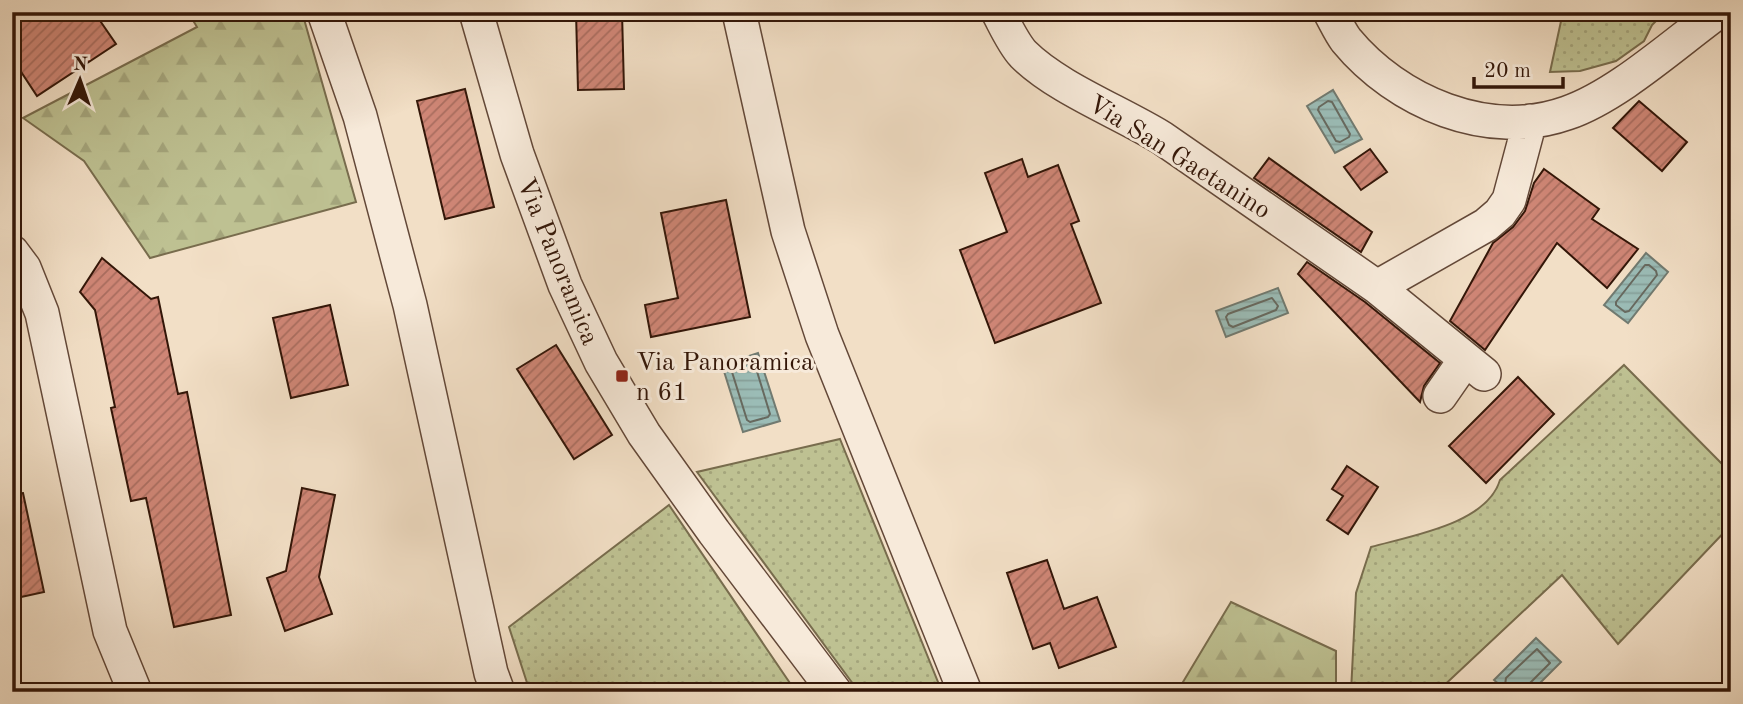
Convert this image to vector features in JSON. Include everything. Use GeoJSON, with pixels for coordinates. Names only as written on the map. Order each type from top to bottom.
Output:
{"type":"FeatureCollection","features":[{"type":"Feature","properties":{"kind":"street"},"geometry":{"type":"LineString","coordinates":[[324,12],[360,116],[410,306],[491,673],[498,692]]}},
{"type":"Feature","properties":{"kind":"street","name":"Via Panoramica"},"geometry":{"type":"LineString","coordinates":[[476,12],[517,154],[565,285],[601,362],[644,433],[706,521],[835,692]]}},
{"type":"Feature","properties":{"kind":"street"},"geometry":{"type":"LineString","coordinates":[[740,12],[788,231],[800,270],[822,335],[965,692]]}},
{"type":"Feature","properties":{"kind":"street","name":"Via San Gaetanino"},"geometry":{"type":"LineString","coordinates":[[998,12],[1022,53],[1060,82],[1162,138],[1377,286],[1475,367],[1440,396]]}},
{"type":"Feature","properties":{"kind":"street"},"geometry":{"type":"LineString","coordinates":[[1330,12],[1346,39],[1381,74],[1412,96],[1448,111],[1492,121],[1530,121],[1566,114],[1608,94],[1718,12]]}},
{"type":"Feature","properties":{"kind":"street"},"geometry":{"type":"LineString","coordinates":[[1377,286],[1486,225],[1500,213],[1510,200],[1530,121]]}},
{"type":"Feature","properties":{"kind":"street"},"geometry":{"type":"LineString","coordinates":[[12,252],[24,268],[42,313],[110,631],[135,692]]}},
{"type":"Feature","properties":{"kind":"green space"},"geometry":{"type":"Polygon","coordinates":[[[188,12],[302,12],[356,202],[150,258],[84,161],[23,118],[197,27],[188,12]]]}},
{"type":"Feature","properties":{"kind":"green space"},"geometry":{"type":"Polygon","coordinates":[[[1563,12],[1665,12],[1652,25],[1644,41],[1616,61],[1580,71],[1550,72],[1563,12]]]}},
{"type":"Feature","properties":{"kind":"green space"},"geometry":{"type":"Polygon","coordinates":[[[1624,365],[1731,473],[1731,525],[1618,644],[1562,575],[1437,692],[1351,692],[1356,593],[1371,547],[1426,533],[1464,518],[1480,507],[1492,495],[1500,480],[1624,365]]]}},
{"type":"Feature","properties":{"kind":"green space"},"geometry":{"type":"Polygon","coordinates":[[[840,439],[942,692],[859,692],[697,472],[840,439]]]}},
{"type":"Feature","properties":{"kind":"green space"},"geometry":{"type":"Polygon","coordinates":[[[669,505],[796,692],[530,692],[509,627],[669,505]]]}},
{"type":"Feature","properties":{"kind":"green space"},"geometry":{"type":"Polygon","coordinates":[[[1231,602],[1336,651],[1336,692],[1177,692],[1231,602]]]}},
{"type":"Feature","properties":{"kind":"water"},"geometry":{"type":"Polygon","coordinates":[[[1333,90],[1362,139],[1335,153],[1307,106],[1333,90]]]}},
{"type":"Feature","properties":{"kind":"water"},"geometry":{"type":"Polygon","coordinates":[[[1646,253],[1668,272],[1628,323],[1604,305],[1646,253]]]}},
{"type":"Feature","properties":{"kind":"water"},"geometry":{"type":"Polygon","coordinates":[[[1278,288],[1288,313],[1226,337],[1216,311],[1278,288]]]}},
{"type":"Feature","properties":{"kind":"water"},"geometry":{"type":"Polygon","coordinates":[[[758,353],[780,421],[743,432],[722,365],[758,353]]]}},
{"type":"Feature","properties":{"kind":"water"},"geometry":{"type":"Polygon","coordinates":[[[1536,638],[1561,662],[1531,692],[1497,692],[1500,685],[1494,680],[1536,638]]]}},
{"type":"Feature","properties":{"kind":"building"},"geometry":{"type":"Polygon","coordinates":[[[12,12],[94,12],[116,44],[37,96],[12,58],[12,12]]]}},
{"type":"Feature","properties":{"kind":"building"},"geometry":{"type":"Polygon","coordinates":[[[576,12],[622,12],[624,89],[578,90],[576,12]]]}},
{"type":"Feature","properties":{"kind":"building"},"geometry":{"type":"Polygon","coordinates":[[[465,89],[494,207],[445,219],[417,101],[465,89]]]}},
{"type":"Feature","properties":{"kind":"building"},"geometry":{"type":"Polygon","coordinates":[[[1639,101],[1687,142],[1662,171],[1613,128],[1639,101]]]}},
{"type":"Feature","properties":{"kind":"building"},"geometry":{"type":"Polygon","coordinates":[[[1370,149],[1387,172],[1361,190],[1344,167],[1370,149]]]}},
{"type":"Feature","properties":{"kind":"building"},"geometry":{"type":"Polygon","coordinates":[[[1269,158],[1372,232],[1361,252],[1254,178],[1269,158]]]}},
{"type":"Feature","properties":{"kind":"building"},"geometry":{"type":"Polygon","coordinates":[[[1022,159],[1028,177],[1058,165],[1079,221],[1071,224],[1101,303],[995,343],[960,250],[1007,232],[985,173],[1022,159]]]}},
{"type":"Feature","properties":{"kind":"building"},"geometry":{"type":"Polygon","coordinates":[[[1544,169],[1599,209],[1592,219],[1638,249],[1607,288],[1557,243],[1485,350],[1450,321],[1493,243],[1513,227],[1525,211],[1534,183],[1544,169]]]}},
{"type":"Feature","properties":{"kind":"building"},"geometry":{"type":"Polygon","coordinates":[[[726,200],[750,317],[651,337],[645,305],[678,298],[661,213],[726,200]]]}},
{"type":"Feature","properties":{"kind":"building"},"geometry":{"type":"Polygon","coordinates":[[[102,258],[151,299],[158,297],[178,394],[187,392],[231,615],[174,627],[146,498],[131,501],[111,408],[115,407],[95,310],[80,292],[102,258]]]}},
{"type":"Feature","properties":{"kind":"building"},"geometry":{"type":"Polygon","coordinates":[[[1307,262],[1365,302],[1440,363],[1424,386],[1420,402],[1298,274],[1307,262]]]}},
{"type":"Feature","properties":{"kind":"building"},"geometry":{"type":"Polygon","coordinates":[[[330,305],[348,385],[291,398],[273,318],[330,305]]]}},
{"type":"Feature","properties":{"kind":"building"},"geometry":{"type":"Polygon","coordinates":[[[556,345],[612,435],[574,459],[517,369],[556,345]]]}},
{"type":"Feature","properties":{"kind":"building"},"geometry":{"type":"Polygon","coordinates":[[[1518,377],[1554,414],[1486,483],[1449,446],[1518,377]]]}},
{"type":"Feature","properties":{"kind":"building"},"geometry":{"type":"Polygon","coordinates":[[[1347,466],[1378,487],[1348,534],[1327,520],[1343,496],[1332,489],[1347,466]]]}},
{"type":"Feature","properties":{"kind":"building"},"geometry":{"type":"Polygon","coordinates":[[[302,488],[335,495],[319,577],[332,614],[285,631],[267,578],[286,571],[302,488]]]}},
{"type":"Feature","properties":{"kind":"building"},"geometry":{"type":"Polygon","coordinates":[[[23,493],[44,592],[12,599],[12,494],[23,493]]]}},
{"type":"Feature","properties":{"kind":"building"},"geometry":{"type":"Polygon","coordinates":[[[1047,560],[1064,609],[1097,597],[1116,647],[1059,668],[1050,643],[1033,649],[1007,573],[1047,560]]]}},
{"type":"Feature","properties":{"kind":"place","name":"Via Panoramica n 61"},"geometry":{"type":"Point","coordinates":[622,376]}}]}
